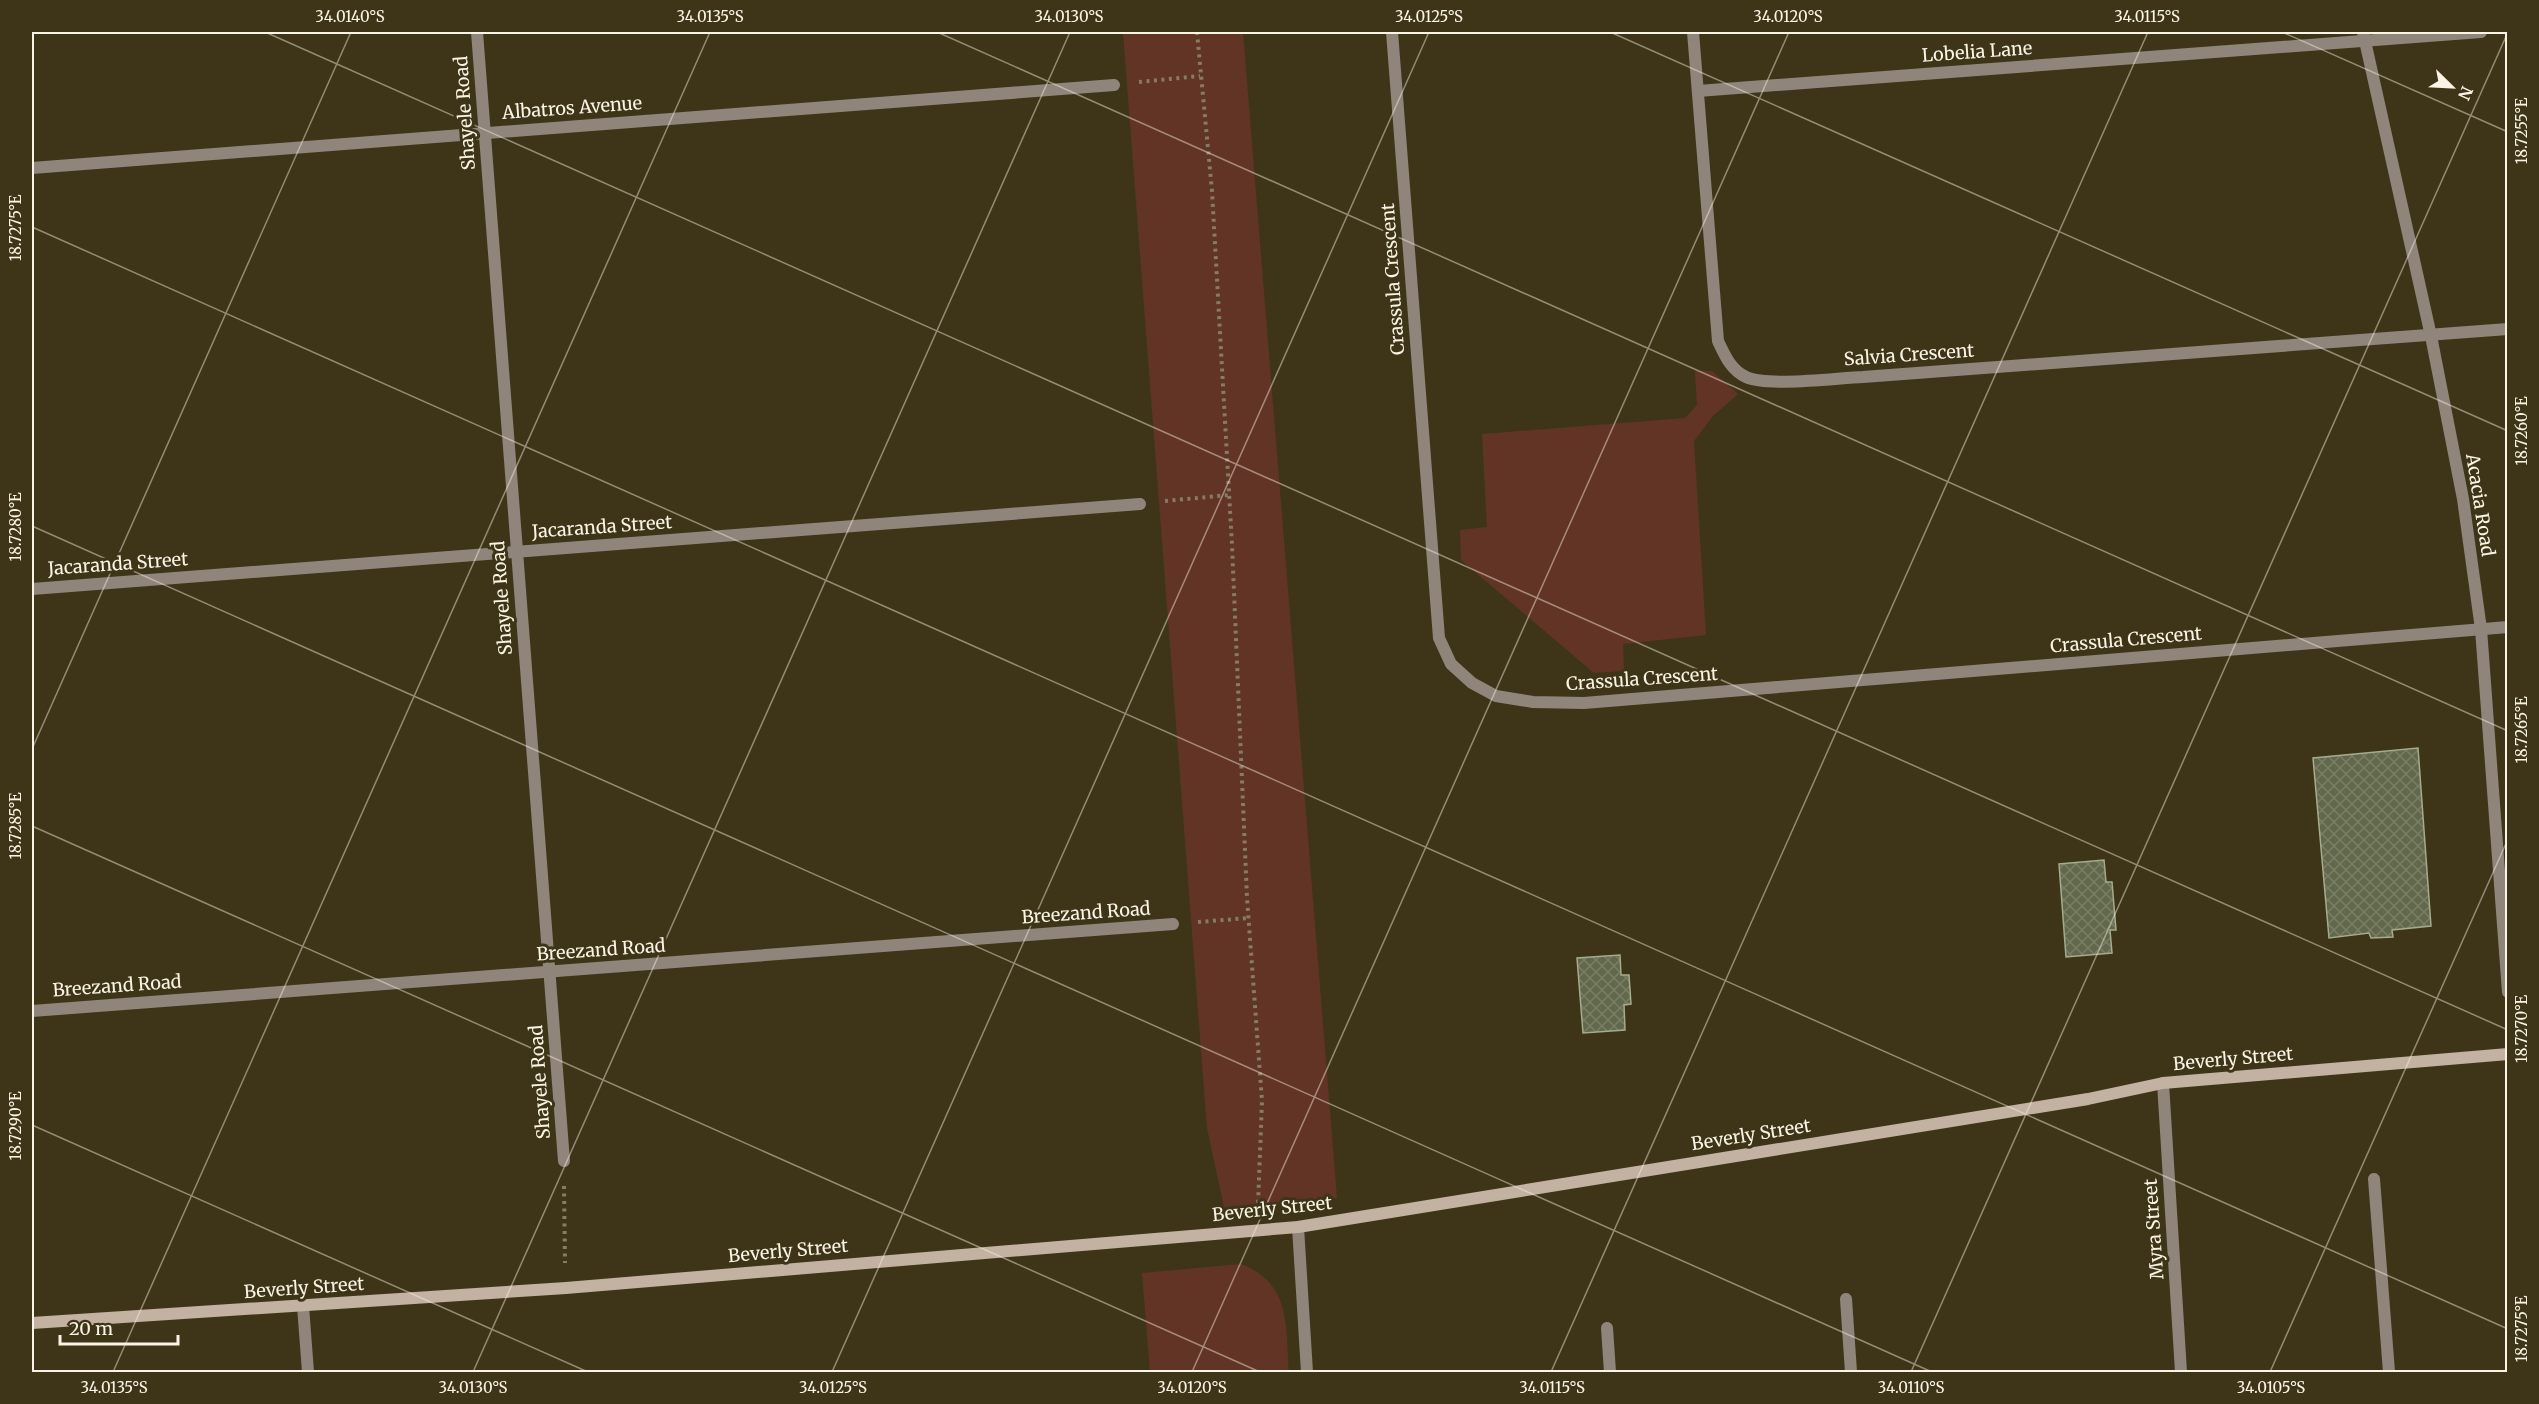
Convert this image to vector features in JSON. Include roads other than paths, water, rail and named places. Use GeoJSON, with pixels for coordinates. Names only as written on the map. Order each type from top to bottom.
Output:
{"type":"FeatureCollection","features":[{"type":"Feature","properties":{"kind":"street","name":"Shayele Road"},"geometry":{"type":"LineString","coordinates":[[477,32],[564,1161]]}},
{"type":"Feature","properties":{"kind":"street","name":"Crassula Crescent"},"geometry":{"type":"LineString","coordinates":[[1392,32],[1439,638],[1451,664],[1472,683],[1496,696],[1533,702],[1584,703],[2508,627]]}},
{"type":"Feature","properties":{"kind":"street","name":"Salvia Crescent"},"geometry":{"type":"LineString","coordinates":[[1694,32],[1718,341],[1729,364],[1747,377],[1782,382],[1851,378],[2431,336],[2508,328]]}},
{"type":"Feature","properties":{"kind":"street","name":"Lobelia Lane"},"geometry":{"type":"LineString","coordinates":[[1698,91],[2365,36],[2481,32]]}},
{"type":"Feature","properties":{"kind":"street","name":"Acacia Road"},"geometry":{"type":"LineString","coordinates":[[2365,36],[2431,336],[2463,499],[2481,629],[2508,992]]}},
{"type":"Feature","properties":{"kind":"street","name":"Albatros Avenue"},"geometry":{"type":"LineString","coordinates":[[32,168],[1114,84]]}},
{"type":"Feature","properties":{"kind":"street","name":"Jacaranda Street"},"geometry":{"type":"LineString","coordinates":[[32,589],[1140,504]]}},
{"type":"Feature","properties":{"kind":"street","name":"Breezand Road"},"geometry":{"type":"LineString","coordinates":[[32,1011],[1173,924]]}},
{"type":"Feature","properties":{"kind":"street","name":"Beverly Street"},"geometry":{"type":"LineString","coordinates":[[32,1323],[566,1288],[1298,1227],[2088,1099],[2163,1083],[2508,1054]]}},
{"type":"Feature","properties":{"kind":"street","name":"Myra Street"},"geometry":{"type":"LineString","coordinates":[[2163,1083],[2181,1372]]}},
{"type":"Feature","properties":{"kind":"street"},"geometry":{"type":"LineString","coordinates":[[2374,1179],[2389,1372]]}},
{"type":"Feature","properties":{"kind":"street"},"geometry":{"type":"LineString","coordinates":[[1298,1227],[1307,1372]]}},
{"type":"Feature","properties":{"kind":"street"},"geometry":{"type":"LineString","coordinates":[[1846,1299],[1851,1372]]}},
{"type":"Feature","properties":{"kind":"street"},"geometry":{"type":"LineString","coordinates":[[303,1306],[308,1372]]}},
{"type":"Feature","properties":{"kind":"street"},"geometry":{"type":"LineString","coordinates":[[1607,1328],[1610,1372]]}}]}
